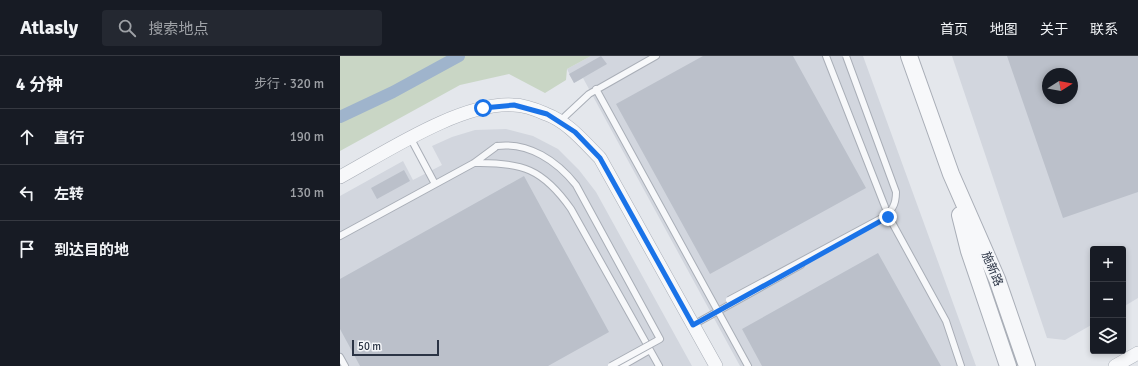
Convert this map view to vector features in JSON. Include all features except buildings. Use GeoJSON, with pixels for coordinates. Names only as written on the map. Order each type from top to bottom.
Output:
{"type":"FeatureCollection","features":[{"type":"Feature","properties":{"kind":"street","name":"施新路"},"geometry":{"type":"LineString","coordinates":[[909,56],[950,174],[997,279],[1027,366]]}},
{"type":"Feature","properties":{"kind":"street"},"geometry":{"type":"LineString","coordinates":[[340,177],[452,118],[483,108],[514,105],[547,114],[575,132],[600,158],[716,366]]}},
{"type":"Feature","properties":{"kind":"street","name":"施新路"},"geometry":{"type":"LineString","coordinates":[[950,174],[969,251],[1008,366]]}},
{"type":"Feature","properties":{"kind":"street"},"geometry":{"type":"LineString","coordinates":[[1115,366],[1138,353]]}},
{"type":"Feature","properties":{"kind":"lane"},"geometry":{"type":"LineString","coordinates":[[559,122],[596,89],[656,56]]}},
{"type":"Feature","properties":{"kind":"lane"},"geometry":{"type":"LineString","coordinates":[[826,56],[888,217],[946,321],[961,366]]}},
{"type":"Feature","properties":{"kind":"lane"},"geometry":{"type":"LineString","coordinates":[[729,300],[880,219],[891,212],[896,203],[896,192],[846,56]]}},
{"type":"Feature","properties":{"kind":"lane"},"geometry":{"type":"LineString","coordinates":[[596,89],[748,366]]}},
{"type":"Feature","properties":{"kind":"lane"},"geometry":{"type":"LineString","coordinates":[[411,139],[435,184]]}},
{"type":"Feature","properties":{"kind":"lane"},"geometry":{"type":"LineString","coordinates":[[340,236],[474,164],[497,146],[508,144],[524,147],[544,156],[564,170],[576,185],[660,339],[611,366]]}},
{"type":"Feature","properties":{"kind":"lane"},"geometry":{"type":"LineString","coordinates":[[474,164],[500,162],[521,166],[540,176],[558,189],[571,209],[659,366]]}},
{"type":"Feature","properties":{"kind":"lane"},"geometry":{"type":"LineString","coordinates":[[693,325],[888,217]]}},
{"type":"Feature","properties":{"kind":"lane"},"geometry":{"type":"LineString","coordinates":[[622,366],[650,350]]}},
{"type":"Feature","properties":{"kind":"lane"},"geometry":{"type":"LineString","coordinates":[[340,356],[345,366]]}},
{"type":"Feature","properties":{"kind":"shaded area"},"geometry":{"type":"Polygon","coordinates":[[[591,56],[863,56],[976,366],[740,366],[583,78],[574,83],[567,69],[591,56]]]}},
{"type":"Feature","properties":{"kind":"shaded area"},"geometry":{"type":"Polygon","coordinates":[[[952,56],[1138,56],[1138,298],[1126,305],[1126,246],[1090,246],[1090,326],[1065,340],[1047,338],[952,56]]]}},
{"type":"Feature","properties":{"kind":"shaded area"},"geometry":{"type":"Polygon","coordinates":[[[506,129],[533,136],[558,149],[579,170],[596,192],[692,366],[340,366],[340,196],[403,161],[413,180],[442,165],[432,146],[452,137],[475,130],[506,129]]]}},
{"type":"Feature","properties":{"kind":"green space"},"geometry":{"type":"Polygon","coordinates":[[[340,56],[591,56],[567,69],[566,80],[545,93],[509,74],[460,85],[340,151],[340,56]]]}},
{"type":"Feature","properties":{"kind":"waterway"},"geometry":{"type":"LineString","coordinates":[[340,117],[393,92],[459,56]]}},
{"type":"Feature","properties":{"kind":"route"},"geometry":{"type":"LineString","coordinates":[[483,108],[514,105],[547,114],[575,132],[600,158],[693,325],[888,217]]}}]}
